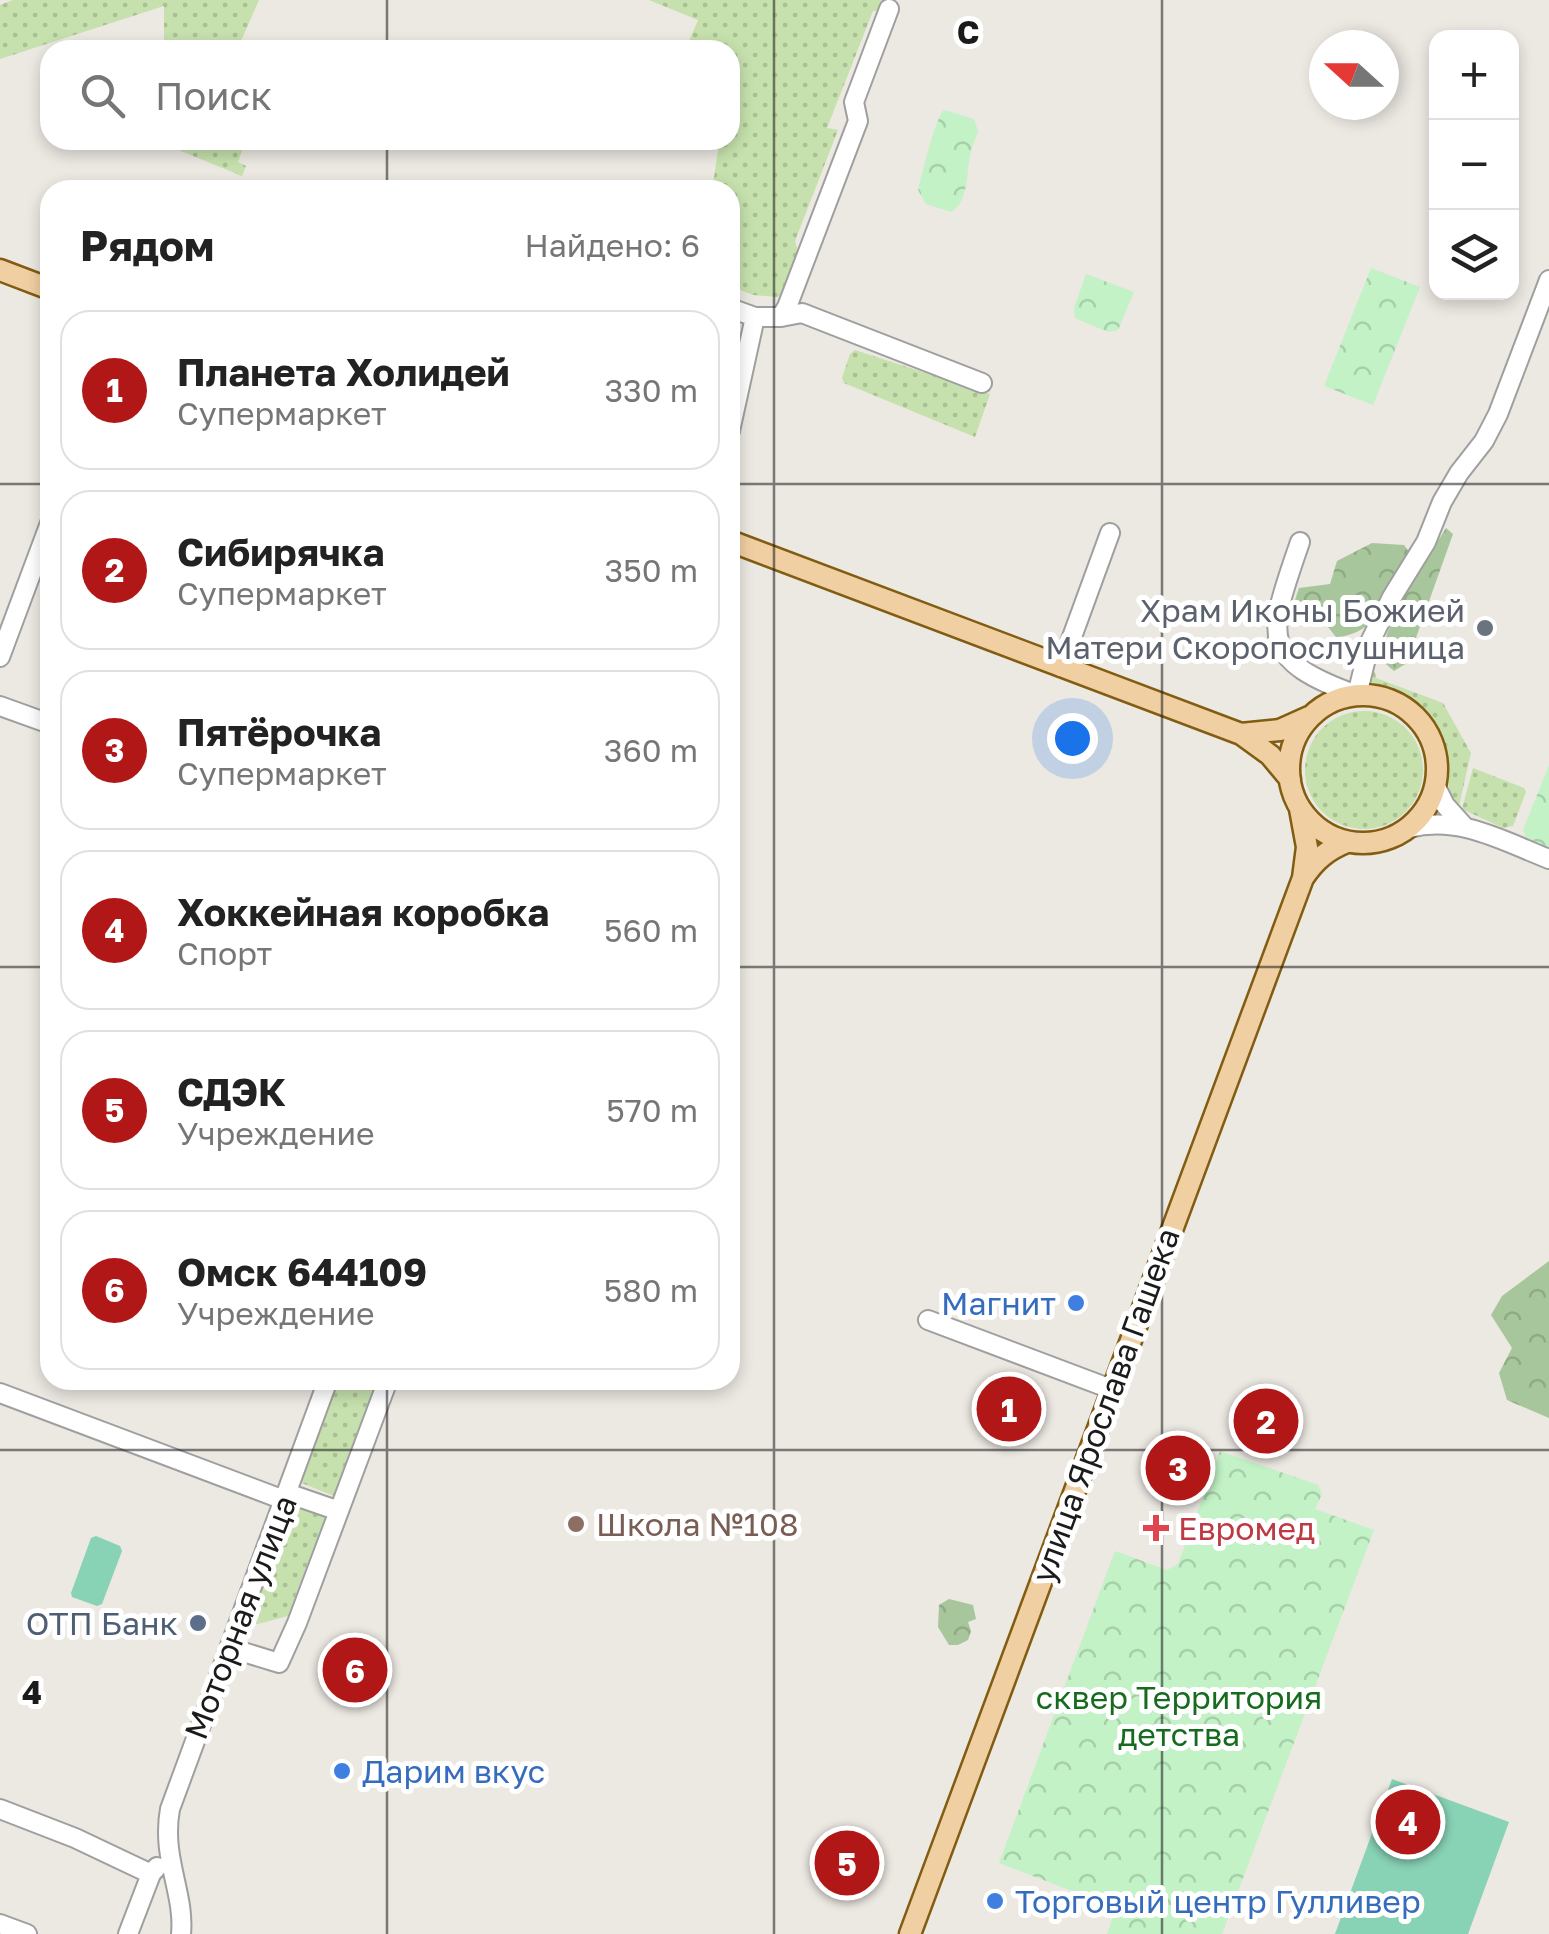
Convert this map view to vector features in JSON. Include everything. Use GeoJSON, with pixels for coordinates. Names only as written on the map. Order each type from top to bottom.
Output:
{"type":"FeatureCollection","features":[{"type":"Feature","properties":{"kind":"main road"},"geometry":{"type":"LineString","coordinates":[[0,270],[40,284]]}},
{"type":"Feature","properties":{"kind":"main road"},"geometry":{"type":"LineString","coordinates":[[740,545],[1241,734],[1270,755],[1290,779],[1307,846],[1303,878]]}},
{"type":"Feature","properties":{"kind":"main road"},"geometry":{"type":"LineString","coordinates":[[1241,734],[1280,730],[1335,700],[1357,695],[1389,700],[1417,718],[1430,736],[1437,760],[1435,784],[1419,820],[1373,842],[1347,842],[1330,849],[1303,878]]}},
{"type":"Feature","properties":{"kind":"main road"},"geometry":{"type":"LineString","coordinates":[[1290,779],[1293,749],[1310,717]]}},
{"type":"Feature","properties":{"kind":"main road"},"geometry":{"type":"LineString","coordinates":[[1300,809],[1312,822],[1347,842]]}},
{"type":"Feature","properties":{"kind":"main road","name":"улица Ярослава Гашека"},"geometry":{"type":"LineString","coordinates":[[910,1934],[1303,878]]}},
{"type":"Feature","properties":{"kind":"street"},"geometry":{"type":"LineString","coordinates":[[781,317],[858,121],[854,102],[888,9]]}},
{"type":"Feature","properties":{"kind":"street"},"geometry":{"type":"LineString","coordinates":[[1300,542],[1278,612],[1281,651],[1289,662],[1321,682],[1357,695],[1370,642],[1426,542],[1458,474],[1484,442],[1498,414],[1549,280]]}},
{"type":"Feature","properties":{"kind":"street"},"geometry":{"type":"LineString","coordinates":[[740,311],[756,317],[802,313],[982,383]]}},
{"type":"Feature","properties":{"kind":"street"},"geometry":{"type":"LineString","coordinates":[[740,387],[756,317]]}},
{"type":"Feature","properties":{"kind":"street"},"geometry":{"type":"LineString","coordinates":[[1061,667],[1110,533]]}},
{"type":"Feature","properties":{"kind":"street"},"geometry":{"type":"LineString","coordinates":[[0,656],[40,550]]}},
{"type":"Feature","properties":{"kind":"street"},"geometry":{"type":"LineString","coordinates":[[0,706],[40,720]]}},
{"type":"Feature","properties":{"kind":"street"},"geometry":{"type":"LineString","coordinates":[[1435,784],[1445,805],[1463,825]]}},
{"type":"Feature","properties":{"kind":"street"},"geometry":{"type":"LineString","coordinates":[[1409,828],[1429,823],[1463,825],[1549,859]]}},
{"type":"Feature","properties":{"kind":"street"},"geometry":{"type":"LineString","coordinates":[[928,1320],[1111,1389]]}},
{"type":"Feature","properties":{"kind":"street","name":"Моторная улица"},"geometry":{"type":"LineString","coordinates":[[181,1934],[168,1856],[166,1829],[170,1809],[324,1390]]}},
{"type":"Feature","properties":{"kind":"street","name":"Моторная улица"},"geometry":{"type":"LineString","coordinates":[[230,1648],[278,1663],[297,1623],[384,1390]]}},
{"type":"Feature","properties":{"kind":"street"},"geometry":{"type":"LineString","coordinates":[[0,1393],[286,1496],[339,1511]]}},
{"type":"Feature","properties":{"kind":"street"},"geometry":{"type":"LineString","coordinates":[[0,1809],[75,1838],[151,1874]]}},
{"type":"Feature","properties":{"kind":"street"},"geometry":{"type":"LineString","coordinates":[[128,1934],[151,1874],[168,1856]]}},
{"type":"Feature","properties":{"kind":"street"},"geometry":{"type":"LineString","coordinates":[[0,1924],[27,1934]]}},
{"type":"Feature","properties":{"kind":"green space"},"geometry":{"type":"Polygon","coordinates":[[[13,0],[259,0],[241,40],[164,40],[164,6],[59,40],[40,40],[40,46],[0,59],[0,5],[13,0]]]}},
{"type":"Feature","properties":{"kind":"green space"},"geometry":{"type":"Polygon","coordinates":[[[649,0],[887,0],[883,11],[873,11],[827,128],[838,130],[795,241],[801,261],[792,287],[778,297],[740,290],[740,180],[714,180],[718,150],[740,150],[740,40],[689,40],[698,20],[649,0]]]}},
{"type":"Feature","properties":{"kind":"green space"},"geometry":{"type":"Polygon","coordinates":[[[944,110],[974,119],[978,131],[964,194],[951,212],[926,204],[918,190],[944,110]]]}},
{"type":"Feature","properties":{"kind":"green space"},"geometry":{"type":"Polygon","coordinates":[[[178,150],[242,150],[238,162],[246,166],[242,176],[178,150]]]}},
{"type":"Feature","properties":{"kind":"green space"},"geometry":{"type":"Polygon","coordinates":[[[1371,268],[1420,287],[1373,405],[1324,386],[1371,268]]]}},
{"type":"Feature","properties":{"kind":"green space"},"geometry":{"type":"Polygon","coordinates":[[[1086,274],[1134,292],[1118,330],[1108,332],[1075,318],[1074,308],[1086,274]]]}},
{"type":"Feature","properties":{"kind":"green space"},"geometry":{"type":"Polygon","coordinates":[[[855,350],[990,394],[975,437],[844,383],[850,354],[855,350]]]}},
{"type":"Feature","properties":{"kind":"green space"},"geometry":{"type":"Polygon","coordinates":[[[1446,528],[1453,534],[1407,663],[1394,671],[1381,660],[1390,625],[1446,528]]]}},
{"type":"Feature","properties":{"kind":"green space"},"geometry":{"type":"Polygon","coordinates":[[[1372,543],[1404,545],[1412,556],[1383,608],[1363,628],[1336,637],[1320,617],[1293,606],[1299,588],[1330,584],[1337,561],[1372,543]]]}},
{"type":"Feature","properties":{"kind":"green space"},"geometry":{"type":"Polygon","coordinates":[[[1366,669],[1375,672],[1376,678],[1443,703],[1471,753],[1459,806],[1449,790],[1445,747],[1431,721],[1395,695],[1365,688],[1366,669]]]}},
{"type":"Feature","properties":{"kind":"green space"},"geometry":{"type":"Polygon","coordinates":[[[1364,711],[1397,721],[1413,737],[1423,770],[1413,803],[1397,819],[1364,829],[1331,819],[1315,803],[1305,770],[1315,737],[1331,721],[1364,711]]]}},
{"type":"Feature","properties":{"kind":"green space"},"geometry":{"type":"Polygon","coordinates":[[[1549,765],[1549,847],[1526,838],[1523,830],[1549,765]]]}},
{"type":"Feature","properties":{"kind":"green space"},"geometry":{"type":"Polygon","coordinates":[[[1473,768],[1524,788],[1526,792],[1513,826],[1503,828],[1462,809],[1473,768]]]}},
{"type":"Feature","properties":{"kind":"green space"},"geometry":{"type":"Polygon","coordinates":[[[1549,1261],[1549,1418],[1507,1400],[1499,1373],[1512,1348],[1491,1315],[1502,1296],[1549,1261]]]}},
{"type":"Feature","properties":{"kind":"green space"},"geometry":{"type":"Polygon","coordinates":[[[333,1390],[374,1390],[334,1496],[299,1482],[333,1390]]]}},
{"type":"Feature","properties":{"kind":"green space","name":"сквер Территория детства"},"geometry":{"type":"Polygon","coordinates":[[[1220,1451],[1318,1485],[1322,1494],[1315,1509],[1374,1530],[1222,1934],[1107,1934],[1116,1908],[999,1863],[1115,1551],[1167,1570],[1178,1564],[1220,1451]]]}},
{"type":"Feature","properties":{"kind":"green space"},"geometry":{"type":"Polygon","coordinates":[[[291,1505],[325,1517],[288,1616],[246,1627],[291,1505]]]}},
{"type":"Feature","properties":{"kind":"green space"},"geometry":{"type":"Polygon","coordinates":[[[96,1536],[120,1546],[122,1551],[102,1604],[97,1606],[72,1597],[71,1593],[91,1538],[96,1536]]]}},
{"type":"Feature","properties":{"kind":"green space"},"geometry":{"type":"Polygon","coordinates":[[[949,1599],[973,1605],[976,1619],[968,1622],[968,1640],[958,1645],[949,1645],[938,1627],[939,1605],[949,1599]]]}},
{"type":"Feature","properties":{"kind":"green space"},"geometry":{"type":"Polygon","coordinates":[[[1392,1779],[1509,1822],[1468,1934],[1335,1934],[1392,1779]]]}},
{"type":"Feature","properties":{"kind":"place","name":"Храм Иконы Божией Матери Скоропослушница"},"geometry":{"type":"Point","coordinates":[1485,628]}},
{"type":"Feature","properties":{"kind":"place","name":"Магнит"},"geometry":{"type":"Point","coordinates":[1076,1303]}},
{"type":"Feature","properties":{"kind":"place","name":"Планета Холидей"},"geometry":{"type":"Point","coordinates":[1009,1409]}},
{"type":"Feature","properties":{"kind":"place","name":"Сибирячка"},"geometry":{"type":"Point","coordinates":[1266,1421]}},
{"type":"Feature","properties":{"kind":"place","name":"Пятёрочка"},"geometry":{"type":"Point","coordinates":[1178,1468]}},
{"type":"Feature","properties":{"kind":"place","name":"Школа №108"},"geometry":{"type":"Point","coordinates":[576,1524]}},
{"type":"Feature","properties":{"kind":"place","name":"Евромед"},"geometry":{"type":"Point","coordinates":[1156,1528]}},
{"type":"Feature","properties":{"kind":"place","name":"ОТП Банк"},"geometry":{"type":"Point","coordinates":[198,1623]}},
{"type":"Feature","properties":{"kind":"place","name":"Омск 644109"},"geometry":{"type":"Point","coordinates":[355,1670]}},
{"type":"Feature","properties":{"kind":"place","name":"Дарим вкус"},"geometry":{"type":"Point","coordinates":[342,1771]}},
{"type":"Feature","properties":{"kind":"place","name":"Хоккейная коробка"},"geometry":{"type":"Point","coordinates":[1408,1822]}},
{"type":"Feature","properties":{"kind":"place","name":"СДЭК"},"geometry":{"type":"Point","coordinates":[847,1863]}},
{"type":"Feature","properties":{"kind":"place","name":"Торговый центр Гулливер"},"geometry":{"type":"Point","coordinates":[995,1901]}}]}
